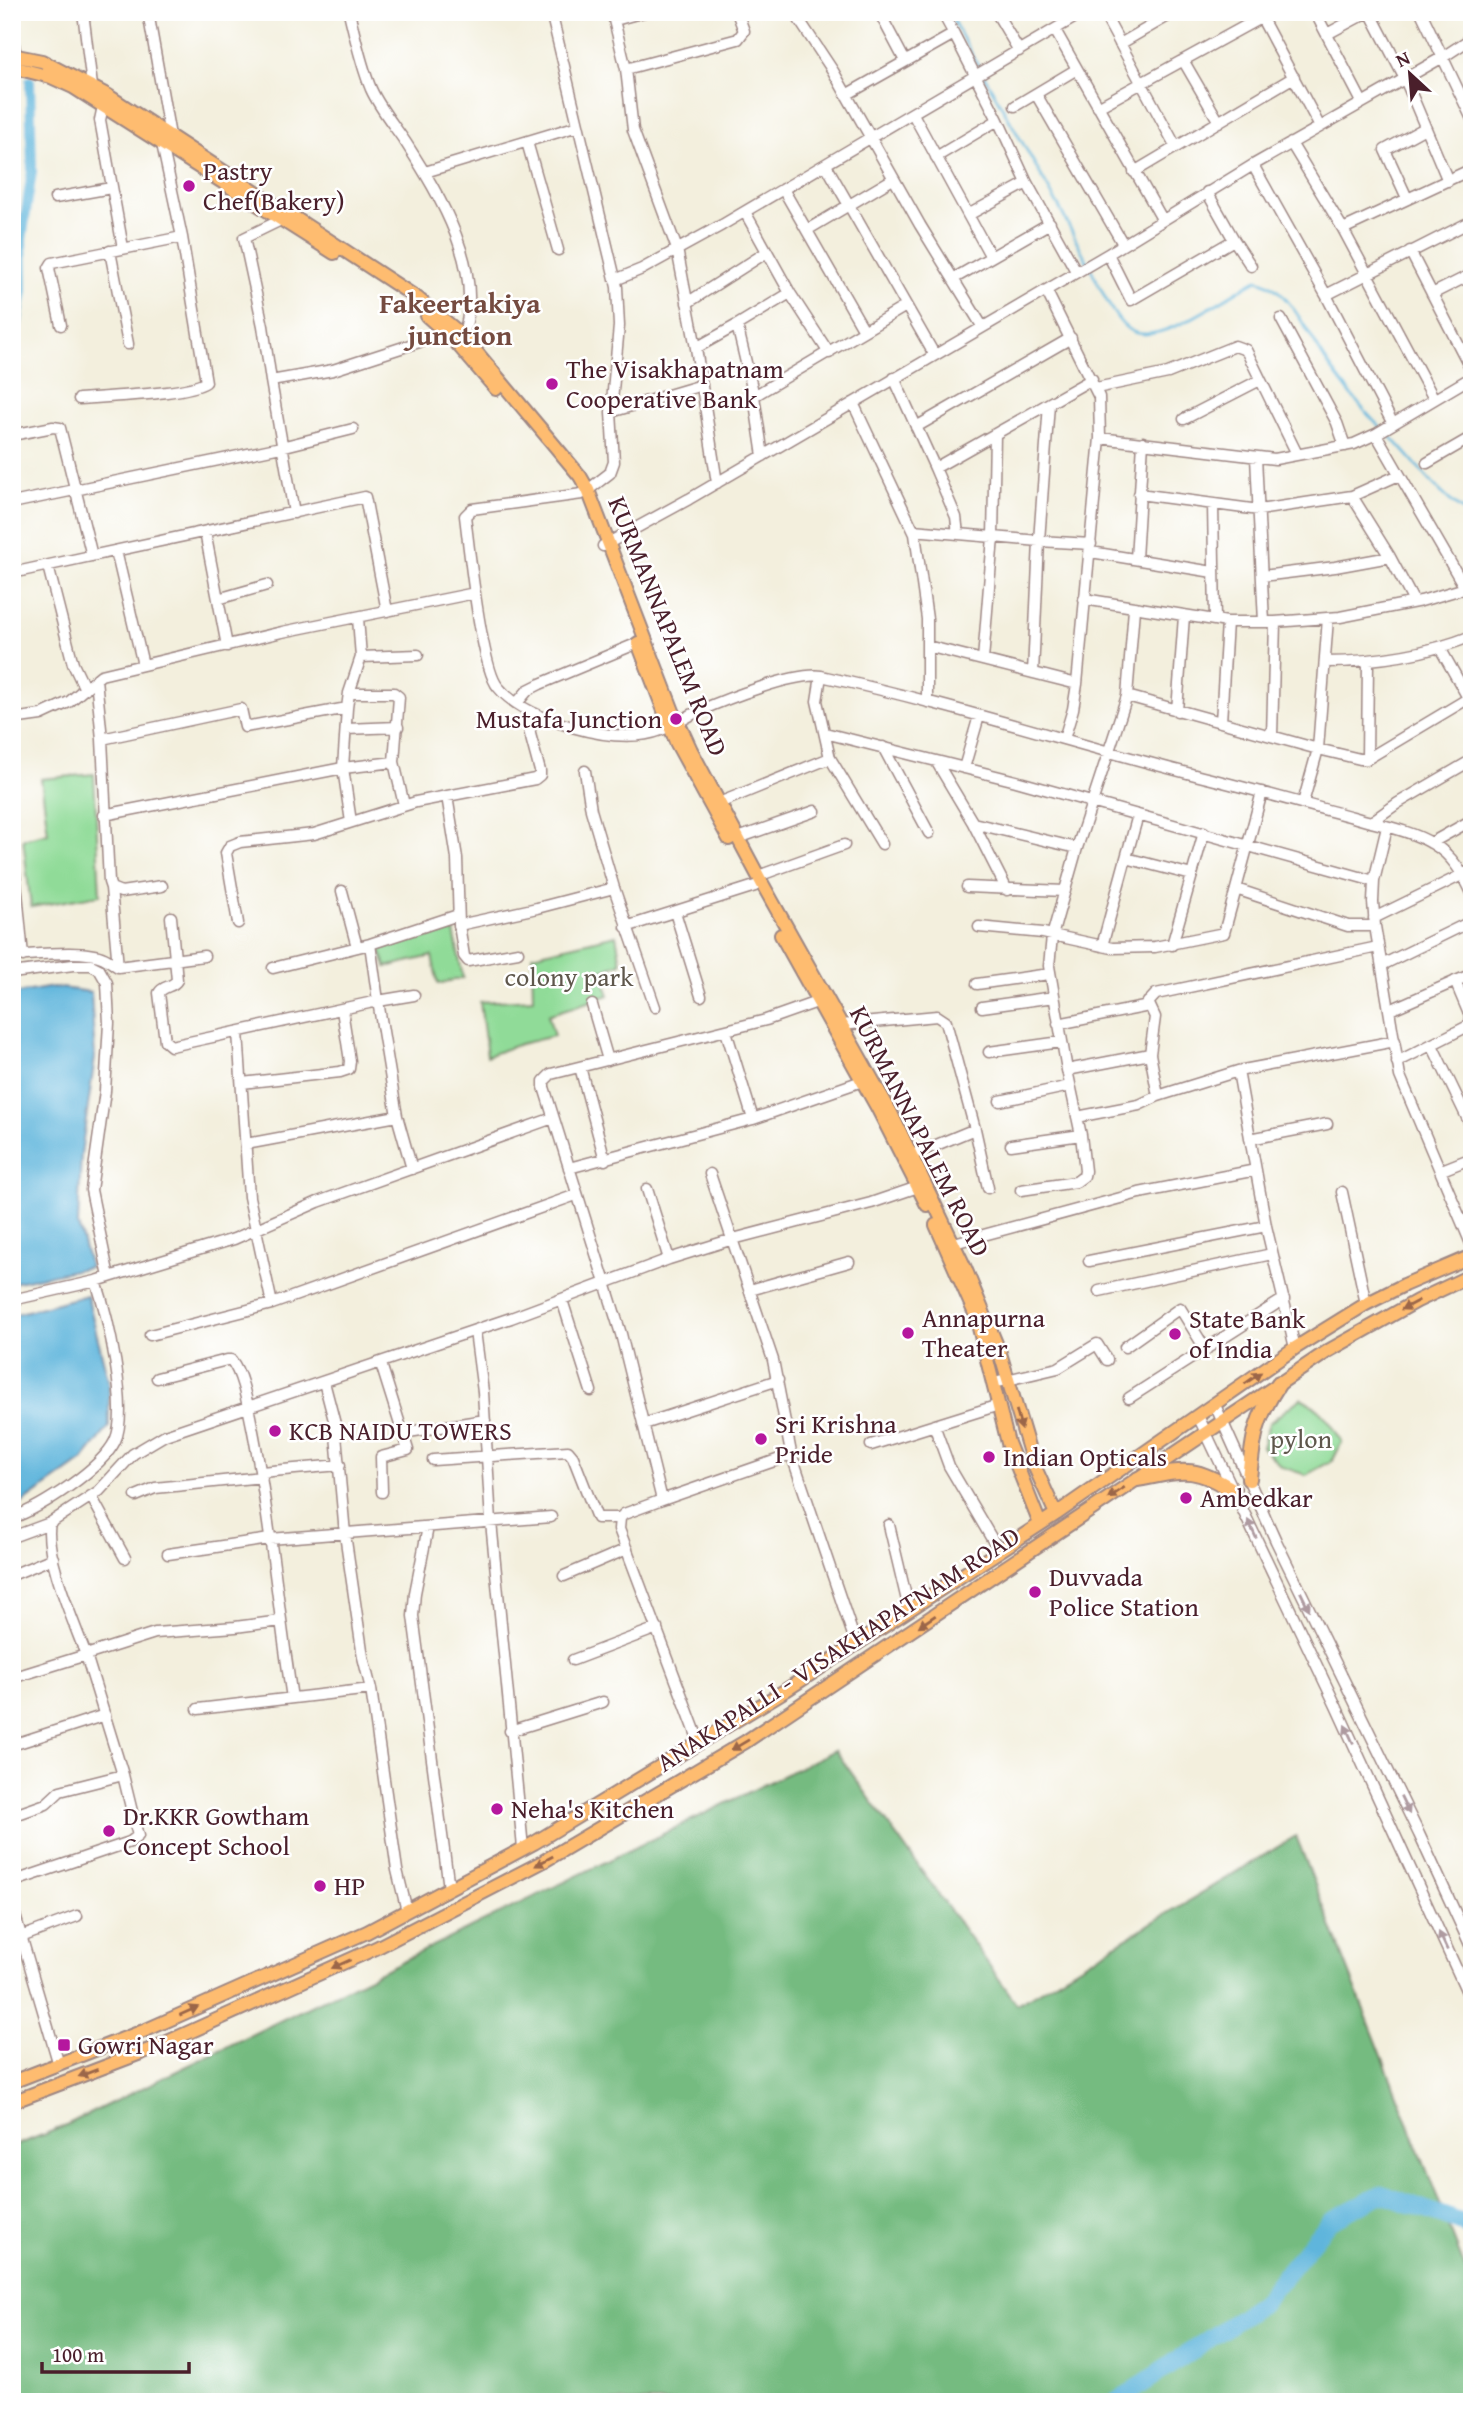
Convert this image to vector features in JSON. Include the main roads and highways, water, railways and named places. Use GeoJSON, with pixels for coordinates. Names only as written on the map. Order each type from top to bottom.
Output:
{"type":"FeatureCollection","features":[{"type":"Feature","properties":{"kind":"highway"},"geometry":{"type":"LineString","coordinates":[[1249,1479],[1256,1424],[1279,1383]]}},
{"type":"Feature","properties":{"kind":"highway"},"geometry":{"type":"LineString","coordinates":[[1138,1479],[1192,1471],[1212,1478],[1234,1492]]}},
{"type":"Feature","properties":{"kind":"main road","name":"KURMANNAPALEM ROAD"},"geometry":{"type":"LineString","coordinates":[[13,59],[42,61],[92,86],[166,140],[417,298],[463,336],[580,476],[674,724],[738,838],[757,881],[841,1025],[912,1155],[954,1243],[989,1322],[1033,1464],[1056,1514]]}},
{"type":"Feature","properties":{"kind":"main road"},"geometry":{"type":"LineString","coordinates":[[13,59],[73,87],[166,140],[281,220],[418,307],[447,333],[585,492]]}},
{"type":"Feature","properties":{"kind":"main road"},"geometry":{"type":"LineString","coordinates":[[606,545],[638,643],[674,724],[688,764],[757,881],[817,1002],[918,1187],[967,1294],[994,1382],[1013,1459],[1040,1524]]}},
{"type":"Feature","properties":{"kind":"main road","name":"ANAKAPALLI - VISAKHAPATNAM ROAD"},"geometry":{"type":"LineString","coordinates":[[12,2082],[146,2030],[367,1932],[523,1848],[786,1690],[1056,1514],[1295,1348],[1366,1304],[1472,1256]]}},
{"type":"Feature","properties":{"kind":"main road","name":"ANAKAPALLI - VISAKHAPATNAM ROAD"},"geometry":{"type":"LineString","coordinates":[[12,2102],[154,2048],[376,1948],[544,1861],[745,1742],[1279,1383],[1371,1325],[1472,1275]]}},
{"type":"Feature","properties":{"kind":"main road"},"geometry":{"type":"LineString","coordinates":[[786,1690],[797,1707]]}},
{"type":"Feature","properties":{"kind":"water"},"geometry":{"type":"Polygon","coordinates":[[[53,987],[91,992],[95,1058],[81,1154],[78,1225],[90,1267],[12,1283],[12,994],[53,987]]]}},
{"type":"Feature","properties":{"kind":"water"},"geometry":{"type":"Polygon","coordinates":[[[87,1295],[109,1383],[109,1427],[83,1460],[12,1508],[12,1315],[87,1295]]]}},
{"type":"Feature","properties":{"kind":"waterway"},"geometry":{"type":"LineString","coordinates":[[948,12],[1088,263]]}},
{"type":"Feature","properties":{"kind":"waterway"},"geometry":{"type":"LineString","coordinates":[[12,353],[23,291],[22,239],[32,171],[30,81]]}},
{"type":"Feature","properties":{"kind":"waterway"},"geometry":{"type":"LineString","coordinates":[[1091,269],[1120,322],[1133,332],[1146,334],[1178,325],[1257,280],[1268,284],[1289,303],[1334,372],[1380,427]]}},
{"type":"Feature","properties":{"kind":"waterway"},"geometry":{"type":"LineString","coordinates":[[1385,431],[1448,499],[1472,516]]}},
{"type":"Feature","properties":{"kind":"waterway"},"geometry":{"type":"LineString","coordinates":[[1116,2402],[1262,2303],[1329,2221],[1382,2194],[1460,2222],[1472,2231]]}},
{"type":"Feature","properties":{"kind":"place","name":"Pastry Chef(Bakery)"},"geometry":{"type":"Point","coordinates":[189,186]}},
{"type":"Feature","properties":{"kind":"place","name":"The Visakhapatnam Cooperative Bank"},"geometry":{"type":"Point","coordinates":[552,384]}},
{"type":"Feature","properties":{"kind":"place","name":"Mustafa Junction"},"geometry":{"type":"Point","coordinates":[676,719]}},
{"type":"Feature","properties":{"kind":"place","name":"Annapurna Theater"},"geometry":{"type":"Point","coordinates":[908,1333]}},
{"type":"Feature","properties":{"kind":"place","name":"State Bank of India"},"geometry":{"type":"Point","coordinates":[1175,1334]}},
{"type":"Feature","properties":{"kind":"place","name":"KCB NAIDU TOWERS"},"geometry":{"type":"Point","coordinates":[275,1431]}},
{"type":"Feature","properties":{"kind":"place","name":"Sri Krishna Pride"},"geometry":{"type":"Point","coordinates":[761,1439]}},
{"type":"Feature","properties":{"kind":"place","name":"Indian Opticals"},"geometry":{"type":"Point","coordinates":[989,1457]}},
{"type":"Feature","properties":{"kind":"place","name":"Ambedkar"},"geometry":{"type":"Point","coordinates":[1186,1498]}},
{"type":"Feature","properties":{"kind":"place","name":"Duvvada Police Station"},"geometry":{"type":"Point","coordinates":[1035,1592]}},
{"type":"Feature","properties":{"kind":"place","name":"Neha's Kitchen"},"geometry":{"type":"Point","coordinates":[497,1809]}},
{"type":"Feature","properties":{"kind":"place","name":"Dr.KKR Gowtham Concept School"},"geometry":{"type":"Point","coordinates":[109,1831]}},
{"type":"Feature","properties":{"kind":"place","name":"HP"},"geometry":{"type":"Point","coordinates":[320,1886]}},
{"type":"Feature","properties":{"kind":"place","name":"Gowri Nagar"},"geometry":{"type":"Point","coordinates":[64,2045]}},
{"type":"Feature","properties":{"kind":"district","name":"Fakeertakiya junction"},"geometry":{"type":"Point","coordinates":[460,319]}},
{"type":"Feature","properties":{"kind":"park label","name":"colony park"},"geometry":{"type":"Point","coordinates":[569,977]}},
{"type":"Feature","properties":{"kind":"park label","name":"pylon"},"geometry":{"type":"Point","coordinates":[1301,1439]}}]}
